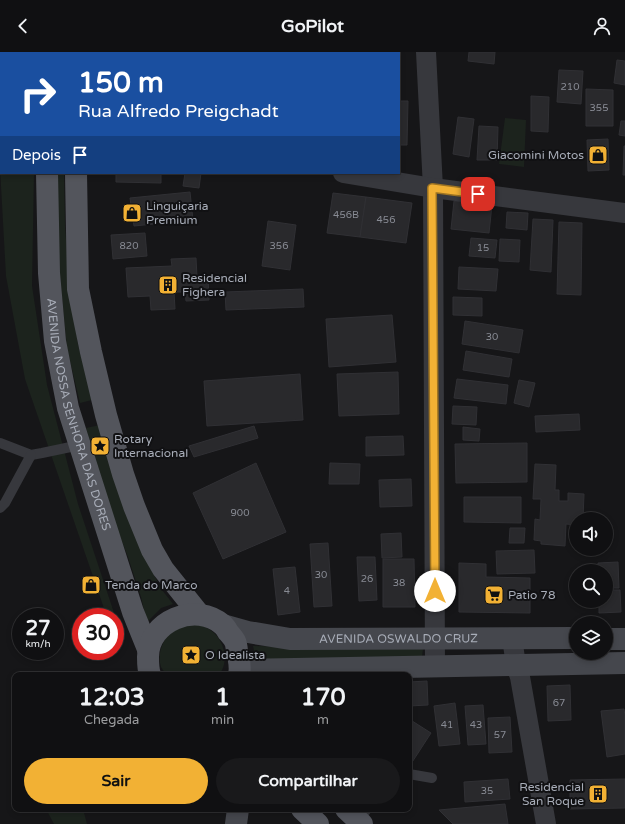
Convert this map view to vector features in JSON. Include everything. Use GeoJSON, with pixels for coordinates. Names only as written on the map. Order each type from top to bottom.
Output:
{"type":"FeatureCollection","features":[{"type":"Feature","properties":{"kind":"main road","name":"AVENIDA NOSSA SENHORA DAS DORES"},"geometry":{"type":"LineString","coordinates":[[47,174],[49,273],[55,341],[68,408],[133,612],[148,649]]}},
{"type":"Feature","properties":{"kind":"main road","name":"AVENIDA NOSSA SENHORA DAS DORES"},"geometry":{"type":"LineString","coordinates":[[76,174],[78,289],[91,352],[122,474],[152,550],[163,569],[199,614]]}},
{"type":"Feature","properties":{"kind":"main road"},"geometry":{"type":"LineString","coordinates":[[149,672],[148,649],[155,633],[167,622],[182,615],[199,614],[212,618],[223,625],[236,642],[239,672]]}},
{"type":"Feature","properties":{"kind":"main road"},"geometry":{"type":"LineString","coordinates":[[305,812],[318,824]]}},
{"type":"Feature","properties":{"kind":"street"},"geometry":{"type":"LineString","coordinates":[[426,52],[432,188],[435,667]]}},
{"type":"Feature","properties":{"kind":"street"},"geometry":{"type":"LineString","coordinates":[[348,174],[432,188],[625,213]]}},
{"type":"Feature","properties":{"kind":"street","name":"AVENIDA OSWALDO CRUZ"},"geometry":{"type":"LineString","coordinates":[[223,625],[248,632],[290,639],[569,638]]}},
{"type":"Feature","properties":{"kind":"street"},"geometry":{"type":"LineString","coordinates":[[512,638],[546,824]]}},
{"type":"Feature","properties":{"kind":"street"},"geometry":{"type":"LineString","coordinates":[[613,639],[625,639]]}},
{"type":"Feature","properties":{"kind":"street"},"geometry":{"type":"LineString","coordinates":[[239,672],[625,663]]}},
{"type":"Feature","properties":{"kind":"street"},"geometry":{"type":"LineString","coordinates":[[236,824],[238,812]]}},
{"type":"Feature","properties":{"kind":"lane"},"geometry":{"type":"LineString","coordinates":[[0,443],[31,454],[80,445]]}},
{"type":"Feature","properties":{"kind":"lane"},"geometry":{"type":"LineString","coordinates":[[0,508],[5,503],[31,454]]}},
{"type":"Feature","properties":{"kind":"lane"},"geometry":{"type":"LineString","coordinates":[[412,775],[432,778]]}},
{"type":"Feature","properties":{"kind":"shaded area"},"geometry":{"type":"Polygon","coordinates":[[[505,118],[526,120],[524,167],[499,164],[505,118]]]}},
{"type":"Feature","properties":{"kind":"shaded area"},"geometry":{"type":"Polygon","coordinates":[[[0,174],[34,174],[32,286],[47,385],[78,504],[112,608],[104,608],[25,379],[6,276],[0,174]]]}},
{"type":"Feature","properties":{"kind":"shaded area"},"geometry":{"type":"Polygon","coordinates":[[[55,174],[64,174],[65,226],[69,280],[78,344],[92,400],[80,403],[67,348],[60,277],[55,174]]]}},
{"type":"Feature","properties":{"kind":"shaded area"},"geometry":{"type":"Polygon","coordinates":[[[100,425],[154,575],[162,590],[173,604],[161,608],[147,622],[141,597],[128,557],[112,516],[86,428],[100,425]]]}},
{"type":"Feature","properties":{"kind":"shaded area"},"geometry":{"type":"Polygon","coordinates":[[[195,624],[213,632],[221,642],[224,649],[225,656],[223,669],[221,672],[164,672],[160,661],[161,648],[171,632],[182,626],[195,624]]]}},
{"type":"Feature","properties":{"kind":"shaded area"},"geometry":{"type":"Polygon","coordinates":[[[253,646],[423,649],[422,657],[256,660],[253,646]]]}},
{"type":"Feature","properties":{"kind":"shaded area"},"geometry":{"type":"Polygon","coordinates":[[[48,812],[84,812],[87,824],[54,824],[48,812]]]}},
{"type":"Feature","properties":{"kind":"building"},"geometry":{"type":"Polygon","coordinates":[[[469,52],[495,52],[494,64],[468,61],[469,52]]]}},
{"type":"Feature","properties":{"kind":"building"},"geometry":{"type":"Polygon","coordinates":[[[617,60],[625,61],[625,85],[614,83],[617,60]]]}},
{"type":"Feature","properties":{"kind":"building"},"geometry":{"type":"Polygon","coordinates":[[[559,70],[583,71],[581,104],[557,102],[559,70]]]}},
{"type":"Feature","properties":{"kind":"building"},"geometry":{"type":"Polygon","coordinates":[[[586,89],[613,90],[613,126],[586,126],[586,89]]]}},
{"type":"Feature","properties":{"kind":"building"},"geometry":{"type":"Polygon","coordinates":[[[531,96],[549,97],[548,132],[531,131],[531,96]]]}},
{"type":"Feature","properties":{"kind":"building"},"geometry":{"type":"Polygon","coordinates":[[[400,101],[408,101],[407,145],[400,145],[400,101]]]}},
{"type":"Feature","properties":{"kind":"building"},"geometry":{"type":"Polygon","coordinates":[[[458,117],[474,119],[469,157],[453,154],[458,117]]]}},
{"type":"Feature","properties":{"kind":"building"},"geometry":{"type":"Polygon","coordinates":[[[621,121],[625,121],[625,136],[619,135],[621,121]]]}},
{"type":"Feature","properties":{"kind":"building"},"geometry":{"type":"Polygon","coordinates":[[[479,126],[498,127],[497,160],[477,160],[479,126]]]}},
{"type":"Feature","properties":{"kind":"building","name":"Giacomini Motos"},"geometry":{"type":"Polygon","coordinates":[[[608,139],[609,170],[588,171],[587,140],[608,139]]]}},
{"type":"Feature","properties":{"kind":"building"},"geometry":{"type":"Polygon","coordinates":[[[624,146],[625,175],[623,175],[624,146]]]}},
{"type":"Feature","properties":{"kind":"building"},"geometry":{"type":"Polygon","coordinates":[[[116,174],[161,174],[161,183],[116,182],[116,174]]]}},
{"type":"Feature","properties":{"kind":"building"},"geometry":{"type":"Polygon","coordinates":[[[185,174],[201,174],[199,188],[183,186],[185,174]]]}},
{"type":"Feature","properties":{"kind":"building"},"geometry":{"type":"Polygon","coordinates":[[[190,192],[193,220],[134,226],[130,198],[190,192]]]}},
{"type":"Feature","properties":{"kind":"building"},"geometry":{"type":"Polygon","coordinates":[[[333,193],[366,197],[360,237],[327,233],[333,193]]]}},
{"type":"Feature","properties":{"kind":"building"},"geometry":{"type":"Polygon","coordinates":[[[366,197],[412,203],[406,243],[360,237],[366,197]]]}},
{"type":"Feature","properties":{"kind":"building"},"geometry":{"type":"Polygon","coordinates":[[[454,201],[492,205],[489,233],[451,229],[454,201]]]}},
{"type":"Feature","properties":{"kind":"building"},"geometry":{"type":"Polygon","coordinates":[[[507,212],[528,213],[527,230],[506,228],[507,212]]]}},
{"type":"Feature","properties":{"kind":"building"},"geometry":{"type":"Polygon","coordinates":[[[533,219],[553,220],[551,272],[530,270],[533,219]]]}},
{"type":"Feature","properties":{"kind":"building"},"geometry":{"type":"Polygon","coordinates":[[[268,221],[296,225],[290,270],[262,266],[268,221]]]}},
{"type":"Feature","properties":{"kind":"building"},"geometry":{"type":"Polygon","coordinates":[[[559,222],[582,223],[581,295],[557,294],[559,222]]]}},
{"type":"Feature","properties":{"kind":"building"},"geometry":{"type":"Polygon","coordinates":[[[145,233],[147,256],[113,259],[111,235],[145,233]]]}},
{"type":"Feature","properties":{"kind":"building"},"geometry":{"type":"Polygon","coordinates":[[[471,238],[497,240],[495,258],[469,256],[471,238]]]}},
{"type":"Feature","properties":{"kind":"building"},"geometry":{"type":"Polygon","coordinates":[[[500,239],[520,240],[519,262],[499,261],[500,239]]]}},
{"type":"Feature","properties":{"kind":"building","name":"Residencial Fighera"},"geometry":{"type":"Polygon","coordinates":[[[196,258],[197,277],[208,277],[209,300],[186,301],[185,292],[174,292],[175,309],[151,310],[150,296],[128,297],[126,268],[172,266],[171,259],[196,258]]]}},
{"type":"Feature","properties":{"kind":"building"},"geometry":{"type":"Polygon","coordinates":[[[459,267],[498,269],[496,291],[458,289],[459,267]]]}},
{"type":"Feature","properties":{"kind":"building"},"geometry":{"type":"Polygon","coordinates":[[[303,289],[304,307],[226,310],[225,292],[303,289]]]}},
{"type":"Feature","properties":{"kind":"building"},"geometry":{"type":"Polygon","coordinates":[[[453,297],[482,298],[482,316],[453,315],[453,297]]]}},
{"type":"Feature","properties":{"kind":"building"},"geometry":{"type":"Polygon","coordinates":[[[392,315],[396,362],[329,367],[326,319],[392,315]]]}},
{"type":"Feature","properties":{"kind":"building"},"geometry":{"type":"Polygon","coordinates":[[[465,321],[523,330],[519,353],[462,344],[465,321]]]}},
{"type":"Feature","properties":{"kind":"building"},"geometry":{"type":"Polygon","coordinates":[[[466,351],[512,359],[509,377],[463,370],[466,351]]]}},
{"type":"Feature","properties":{"kind":"building"},"geometry":{"type":"Polygon","coordinates":[[[398,372],[399,414],[339,416],[337,374],[398,372]]]}},
{"type":"Feature","properties":{"kind":"building"},"geometry":{"type":"Polygon","coordinates":[[[300,374],[303,420],[207,426],[204,381],[300,374]]]}},
{"type":"Feature","properties":{"kind":"building"},"geometry":{"type":"Polygon","coordinates":[[[457,379],[508,385],[506,404],[454,398],[457,379]]]}},
{"type":"Feature","properties":{"kind":"building"},"geometry":{"type":"Polygon","coordinates":[[[519,380],[535,383],[529,407],[514,403],[519,380]]]}},
{"type":"Feature","properties":{"kind":"building"},"geometry":{"type":"Polygon","coordinates":[[[453,406],[477,407],[476,425],[452,424],[453,406]]]}},
{"type":"Feature","properties":{"kind":"building"},"geometry":{"type":"Polygon","coordinates":[[[579,414],[580,430],[536,432],[535,416],[579,414]]]}},
{"type":"Feature","properties":{"kind":"building"},"geometry":{"type":"Polygon","coordinates":[[[254,426],[258,438],[194,457],[189,446],[254,426]]]}},
{"type":"Feature","properties":{"kind":"building"},"geometry":{"type":"Polygon","coordinates":[[[463,427],[480,429],[479,441],[463,440],[463,427]]]}},
{"type":"Feature","properties":{"kind":"building"},"geometry":{"type":"Polygon","coordinates":[[[403,436],[404,455],[366,456],[366,437],[403,436]]]}},
{"type":"Feature","properties":{"kind":"building"},"geometry":{"type":"Polygon","coordinates":[[[527,443],[527,482],[456,483],[455,444],[527,443]]]}},
{"type":"Feature","properties":{"kind":"building"},"geometry":{"type":"Polygon","coordinates":[[[256,463],[286,532],[223,559],[193,493],[256,463]]]}},
{"type":"Feature","properties":{"kind":"building"},"geometry":{"type":"Polygon","coordinates":[[[330,463],[360,464],[359,484],[329,484],[330,463]]]}},
{"type":"Feature","properties":{"kind":"building"},"geometry":{"type":"Polygon","coordinates":[[[535,464],[556,465],[555,490],[559,490],[559,501],[568,501],[568,493],[584,494],[583,512],[569,512],[569,524],[566,524],[565,546],[541,544],[541,541],[534,540],[535,519],[540,520],[541,499],[533,499],[535,464]]]}},
{"type":"Feature","properties":{"kind":"building"},"geometry":{"type":"Polygon","coordinates":[[[411,479],[412,506],[380,507],[379,480],[411,479]]]}},
{"type":"Feature","properties":{"kind":"building"},"geometry":{"type":"Polygon","coordinates":[[[464,497],[521,497],[521,523],[464,522],[464,497]]]}},
{"type":"Feature","properties":{"kind":"building"},"geometry":{"type":"Polygon","coordinates":[[[510,528],[525,528],[524,543],[509,543],[510,528]]]}},
{"type":"Feature","properties":{"kind":"building"},"geometry":{"type":"Polygon","coordinates":[[[401,533],[402,557],[382,558],[381,534],[401,533]]]}},
{"type":"Feature","properties":{"kind":"building"},"geometry":{"type":"Polygon","coordinates":[[[328,543],[332,606],[314,607],[310,544],[328,543]]]}},
{"type":"Feature","properties":{"kind":"building"},"geometry":{"type":"Polygon","coordinates":[[[534,550],[535,573],[497,574],[496,551],[534,550]]]}},
{"type":"Feature","properties":{"kind":"building"},"geometry":{"type":"Polygon","coordinates":[[[357,557],[375,557],[377,600],[359,601],[357,557]]]}},
{"type":"Feature","properties":{"kind":"building"},"geometry":{"type":"Polygon","coordinates":[[[383,559],[414,559],[415,607],[383,607],[383,559]]]}},
{"type":"Feature","properties":{"kind":"building"},"geometry":{"type":"Polygon","coordinates":[[[618,562],[619,588],[613,588],[613,564],[598,563],[618,562]]]}},
{"type":"Feature","properties":{"kind":"building","name":"Patio 78"},"geometry":{"type":"Polygon","coordinates":[[[459,563],[486,564],[486,577],[530,578],[530,613],[459,612],[459,563]]]}},
{"type":"Feature","properties":{"kind":"building"},"geometry":{"type":"Polygon","coordinates":[[[295,567],[300,612],[278,615],[273,569],[295,567]]]}},
{"type":"Feature","properties":{"kind":"building"},"geometry":{"type":"Polygon","coordinates":[[[613,590],[620,590],[621,612],[599,613],[599,608],[613,608],[613,590]]]}},
{"type":"Feature","properties":{"kind":"building"},"geometry":{"type":"Polygon","coordinates":[[[427,681],[428,705],[412,706],[412,682],[427,681]]]}},
{"type":"Feature","properties":{"kind":"building"},"geometry":{"type":"Polygon","coordinates":[[[570,685],[571,720],[548,721],[547,686],[570,685]]]}},
{"type":"Feature","properties":{"kind":"building"},"geometry":{"type":"Polygon","coordinates":[[[455,703],[460,744],[439,746],[434,706],[455,703]]]}},
{"type":"Feature","properties":{"kind":"building"},"geometry":{"type":"Polygon","coordinates":[[[483,705],[486,744],[468,745],[465,706],[483,705]]]}},
{"type":"Feature","properties":{"kind":"building"},"geometry":{"type":"Polygon","coordinates":[[[624,709],[625,754],[607,757],[601,711],[624,709]]]}},
{"type":"Feature","properties":{"kind":"building"},"geometry":{"type":"Polygon","coordinates":[[[510,717],[512,752],[489,753],[488,718],[510,717]]]}},
{"type":"Feature","properties":{"kind":"building"},"geometry":{"type":"Polygon","coordinates":[[[412,721],[431,733],[412,762],[412,721]]]}},
{"type":"Feature","properties":{"kind":"building"},"geometry":{"type":"Polygon","coordinates":[[[508,779],[510,799],[465,802],[464,782],[508,779]]]}},
{"type":"Feature","properties":{"kind":"building","name":"Residencial San Roque"},"geometry":{"type":"Polygon","coordinates":[[[625,779],[625,808],[570,809],[570,780],[625,779]]]}},
{"type":"Feature","properties":{"kind":"building"},"geometry":{"type":"Polygon","coordinates":[[[505,804],[508,824],[453,824],[439,810],[505,804]]]}},
{"type":"Feature","properties":{"kind":"place","name":"Giacomini Motos"},"geometry":{"type":"Point","coordinates":[598,155]}},
{"type":"Feature","properties":{"kind":"place","name":"Linguiçaria Premium"},"geometry":{"type":"Point","coordinates":[132,213]}},
{"type":"Feature","properties":{"kind":"place","name":"Residencial Fighera"},"geometry":{"type":"Point","coordinates":[168,285]}},
{"type":"Feature","properties":{"kind":"place","name":"Rotary Internacional"},"geometry":{"type":"Point","coordinates":[100,446]}},
{"type":"Feature","properties":{"kind":"place","name":"Tenda do Marco"},"geometry":{"type":"Point","coordinates":[91,585]}},
{"type":"Feature","properties":{"kind":"place","name":"Patio 78"},"geometry":{"type":"Point","coordinates":[494,595]}},
{"type":"Feature","properties":{"kind":"place","name":"O Idealista"},"geometry":{"type":"Point","coordinates":[191,655]}},
{"type":"Feature","properties":{"kind":"place","name":"Residencial San Roque"},"geometry":{"type":"Point","coordinates":[598,794]}},
{"type":"Feature","properties":{"kind":"route"},"geometry":{"type":"LineString","coordinates":[[435,591],[432,188],[478,194]]}}]}
